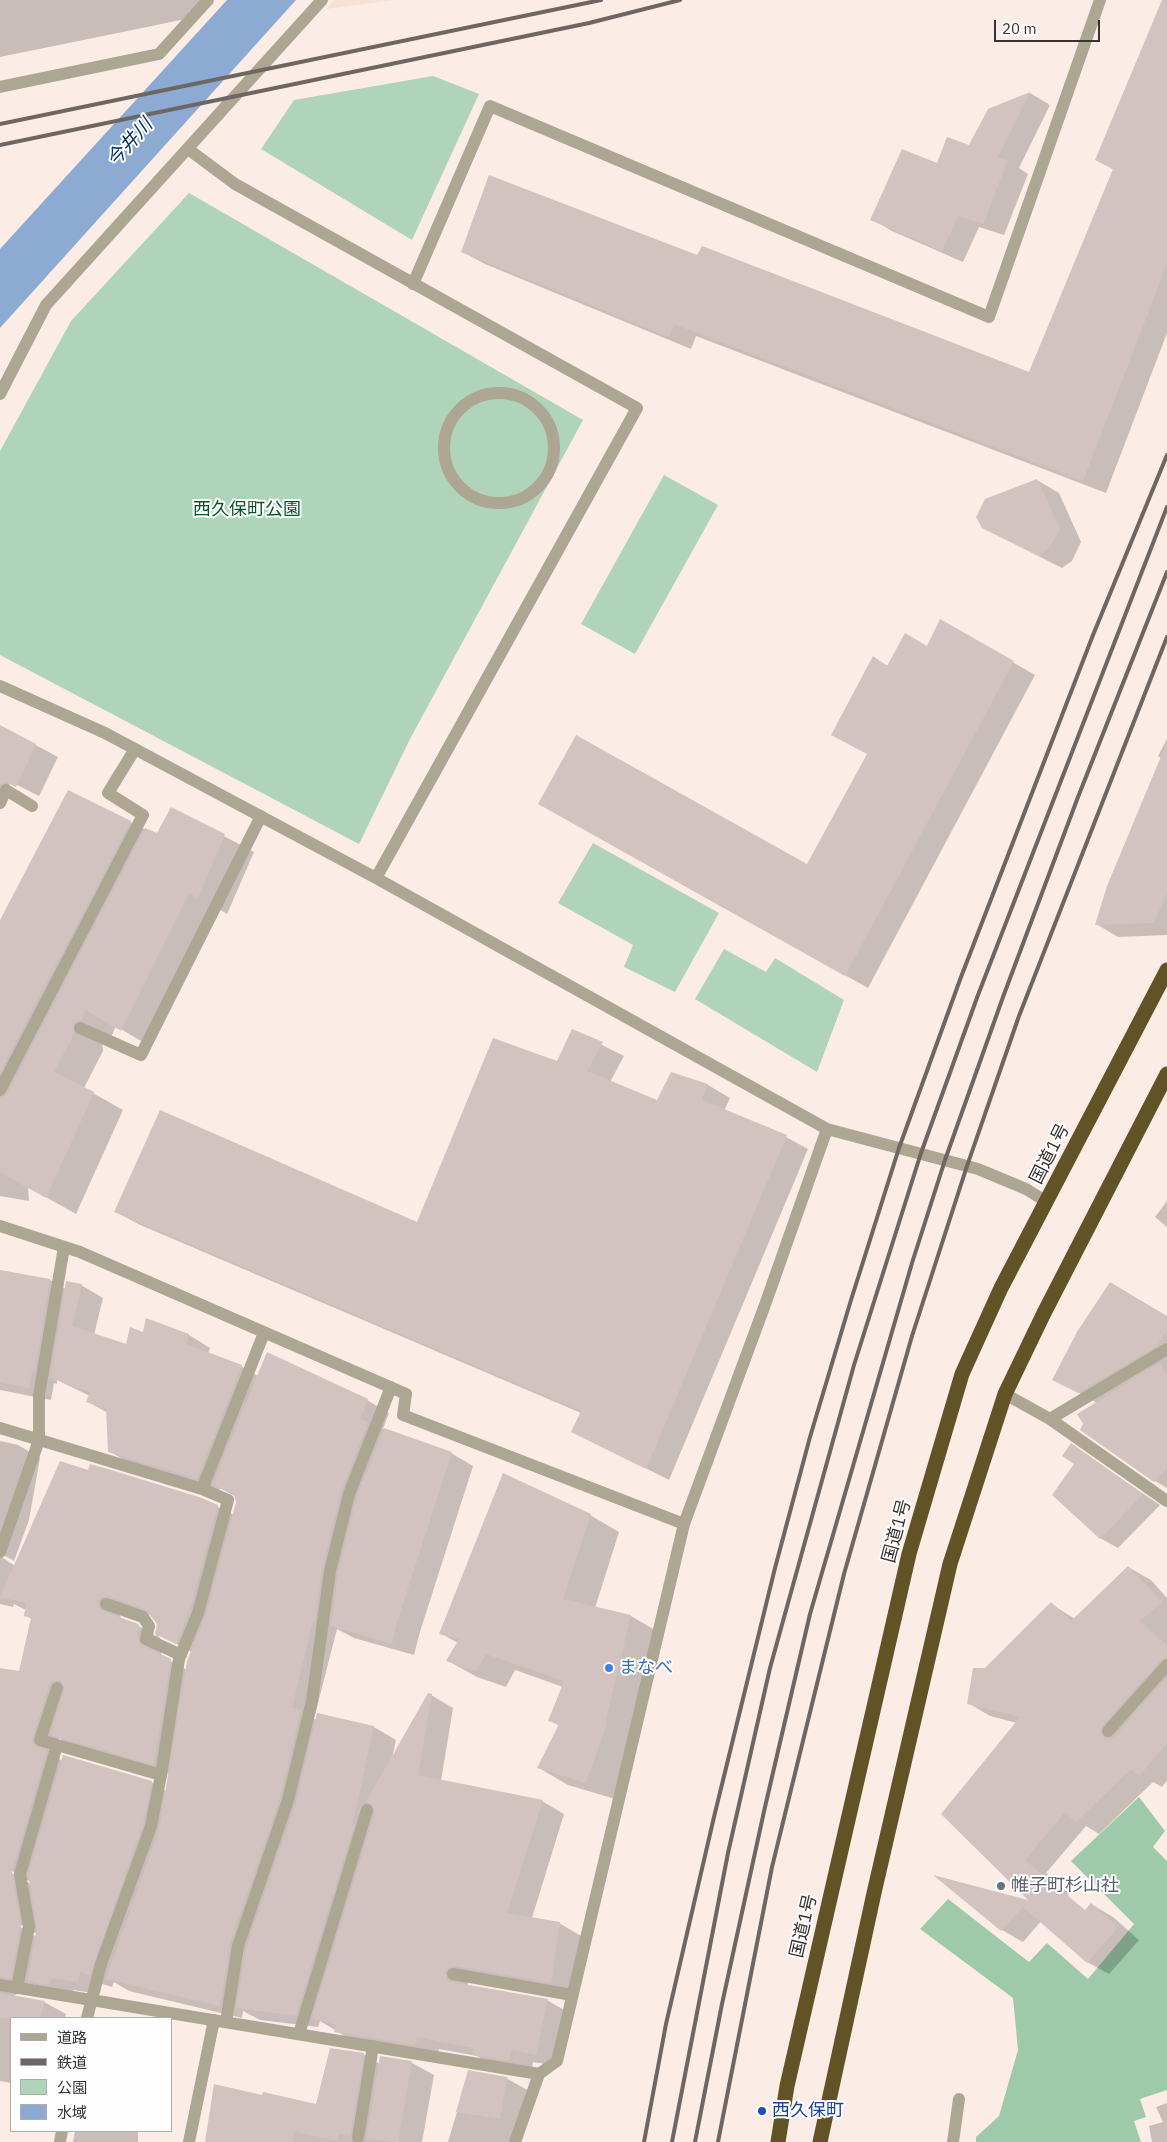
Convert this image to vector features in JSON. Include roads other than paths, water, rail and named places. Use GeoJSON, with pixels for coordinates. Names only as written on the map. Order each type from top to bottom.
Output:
{"type":"FeatureCollection","features":[{"type":"Feature","properties":{"kind":"highway","name":"国道1号"},"geometry":{"type":"LineString","coordinates":[[778,2142],[789,2076],[909,1554],[962,1374],[1001,1288],[1167,970]]}},
{"type":"Feature","properties":{"kind":"highway"},"geometry":{"type":"LineString","coordinates":[[820,2142],[874,1893],[950,1564],[1006,1394],[1044,1313],[1167,1074]]}},
{"type":"Feature","properties":{"kind":"street"},"geometry":{"type":"LineString","coordinates":[[0,87],[159,54],[208,0]]}},
{"type":"Feature","properties":{"kind":"street"},"geometry":{"type":"LineString","coordinates":[[0,394],[46,305],[322,0]]}},
{"type":"Feature","properties":{"kind":"street"},"geometry":{"type":"LineString","coordinates":[[413,284],[490,106],[989,317],[1100,0]]}},
{"type":"Feature","properties":{"kind":"street"},"geometry":{"type":"LineString","coordinates":[[188,149],[235,184],[637,408],[376,878]]}},
{"type":"Feature","properties":{"kind":"street"},"geometry":{"type":"LineString","coordinates":[[489,393],[508,393],[526,400],[541,412],[547,421],[553,440],[553,459],[545,477],[530,492],[513,501],[494,503],[476,498],[460,487],[446,466],[443,447],[447,428],[457,412],[471,400],[489,393]]}},
{"type":"Feature","properties":{"kind":"street"},"geometry":{"type":"LineString","coordinates":[[0,686],[105,733],[261,816],[827,1129],[978,1169],[1026,1189],[1047,1202]]}},
{"type":"Feature","properties":{"kind":"street"},"geometry":{"type":"LineString","coordinates":[[0,1090],[143,815],[108,794],[135,749]]}},
{"type":"Feature","properties":{"kind":"street"},"geometry":{"type":"LineString","coordinates":[[0,803],[6,790],[32,806]]}},
{"type":"Feature","properties":{"kind":"street"},"geometry":{"type":"LineString","coordinates":[[80,1028],[141,1055],[261,816]]}},
{"type":"Feature","properties":{"kind":"street"},"geometry":{"type":"LineString","coordinates":[[515,2142],[540,2074],[556,2061],[684,1524],[827,1129]]}},
{"type":"Feature","properties":{"kind":"street"},"geometry":{"type":"LineString","coordinates":[[0,1226],[80,1252],[406,1394],[403,1415],[684,1524]]}},
{"type":"Feature","properties":{"kind":"street"},"geometry":{"type":"LineString","coordinates":[[0,1552],[40,1440],[39,1395],[64,1247]]}},
{"type":"Feature","properties":{"kind":"street"},"geometry":{"type":"LineString","coordinates":[[202,1489],[264,1332]]}},
{"type":"Feature","properties":{"kind":"street"},"geometry":{"type":"LineString","coordinates":[[1050,1419],[1167,1349]]}},
{"type":"Feature","properties":{"kind":"street"},"geometry":{"type":"LineString","coordinates":[[189,2142],[238,1946],[288,1800],[312,1701],[330,1571],[349,1494],[391,1387]]}},
{"type":"Feature","properties":{"kind":"street"},"geometry":{"type":"LineString","coordinates":[[1006,1394],[1050,1419],[1167,1501]]}},
{"type":"Feature","properties":{"kind":"street"},"geometry":{"type":"LineString","coordinates":[[0,1428],[202,1489],[228,1500],[198,1613],[180,1657],[162,1775],[151,1826],[101,1964],[87,2017]]}},
{"type":"Feature","properties":{"kind":"street"},"geometry":{"type":"LineString","coordinates":[[106,1604],[143,1617],[149,1626],[146,1639],[180,1657]]}},
{"type":"Feature","properties":{"kind":"street"},"geometry":{"type":"LineString","coordinates":[[1108,1731],[1167,1666]]}},
{"type":"Feature","properties":{"kind":"street"},"geometry":{"type":"LineString","coordinates":[[57,1688],[40,1740],[162,1775]]}},
{"type":"Feature","properties":{"kind":"street"},"geometry":{"type":"LineString","coordinates":[[17,1988],[29,1926],[20,1874],[57,1745]]}},
{"type":"Feature","properties":{"kind":"street"},"geometry":{"type":"LineString","coordinates":[[299,2034],[367,1810]]}},
{"type":"Feature","properties":{"kind":"street"},"geometry":{"type":"LineString","coordinates":[[453,1974],[572,1995]]}},
{"type":"Feature","properties":{"kind":"street"},"geometry":{"type":"LineString","coordinates":[[0,1985],[540,2074]]}},
{"type":"Feature","properties":{"kind":"street"},"geometry":{"type":"LineString","coordinates":[[358,2138],[373,2046]]}},
{"type":"Feature","properties":{"kind":"street"},"geometry":{"type":"LineString","coordinates":[[953,2142],[959,2099]]}},
{"type":"Feature","properties":{"kind":"water","name":"今井川"},"geometry":{"type":"Polygon","coordinates":[[[227,0],[296,0],[0,328],[0,249],[227,0]]]}},
{"type":"Feature","properties":{"kind":"railway"},"geometry":{"type":"LineString","coordinates":[[0,124],[601,0]]}},
{"type":"Feature","properties":{"kind":"railway"},"geometry":{"type":"LineString","coordinates":[[0,145],[589,23],[680,0]]}},
{"type":"Feature","properties":{"kind":"railway"},"geometry":{"type":"LineString","coordinates":[[644,2142],[666,2024],[775,1568],[810,1437],[851,1300],[899,1148],[961,977],[1093,635],[1167,455]]}},
{"type":"Feature","properties":{"kind":"railway"},"geometry":{"type":"LineString","coordinates":[[672,2142],[728,1853],[770,1668],[854,1365],[921,1153],[978,995],[1167,507]]}},
{"type":"Feature","properties":{"kind":"railway"},"geometry":{"type":"LineString","coordinates":[[695,2142],[722,2004],[810,1614],[912,1263],[945,1160],[1003,997],[1078,797],[1167,572]]}},
{"type":"Feature","properties":{"kind":"railway"},"geometry":{"type":"LineString","coordinates":[[718,2142],[772,1867],[844,1574],[912,1336],[967,1166],[1019,1016],[1167,637]]}},
{"type":"Feature","properties":{"kind":"place","name":"まなべ"},"geometry":{"type":"Point","coordinates":[609,1668]}},
{"type":"Feature","properties":{"kind":"place","name":"帷子町杉山社"},"geometry":{"type":"Point","coordinates":[1001,1886]}},
{"type":"Feature","properties":{"kind":"place","name":"西久保町"},"geometry":{"type":"Point","coordinates":[762,2111]}},
{"type":"Feature","properties":{"kind":"park label","name":"西久保町公園"},"geometry":{"type":"Point","coordinates":[247,510]}}]}
